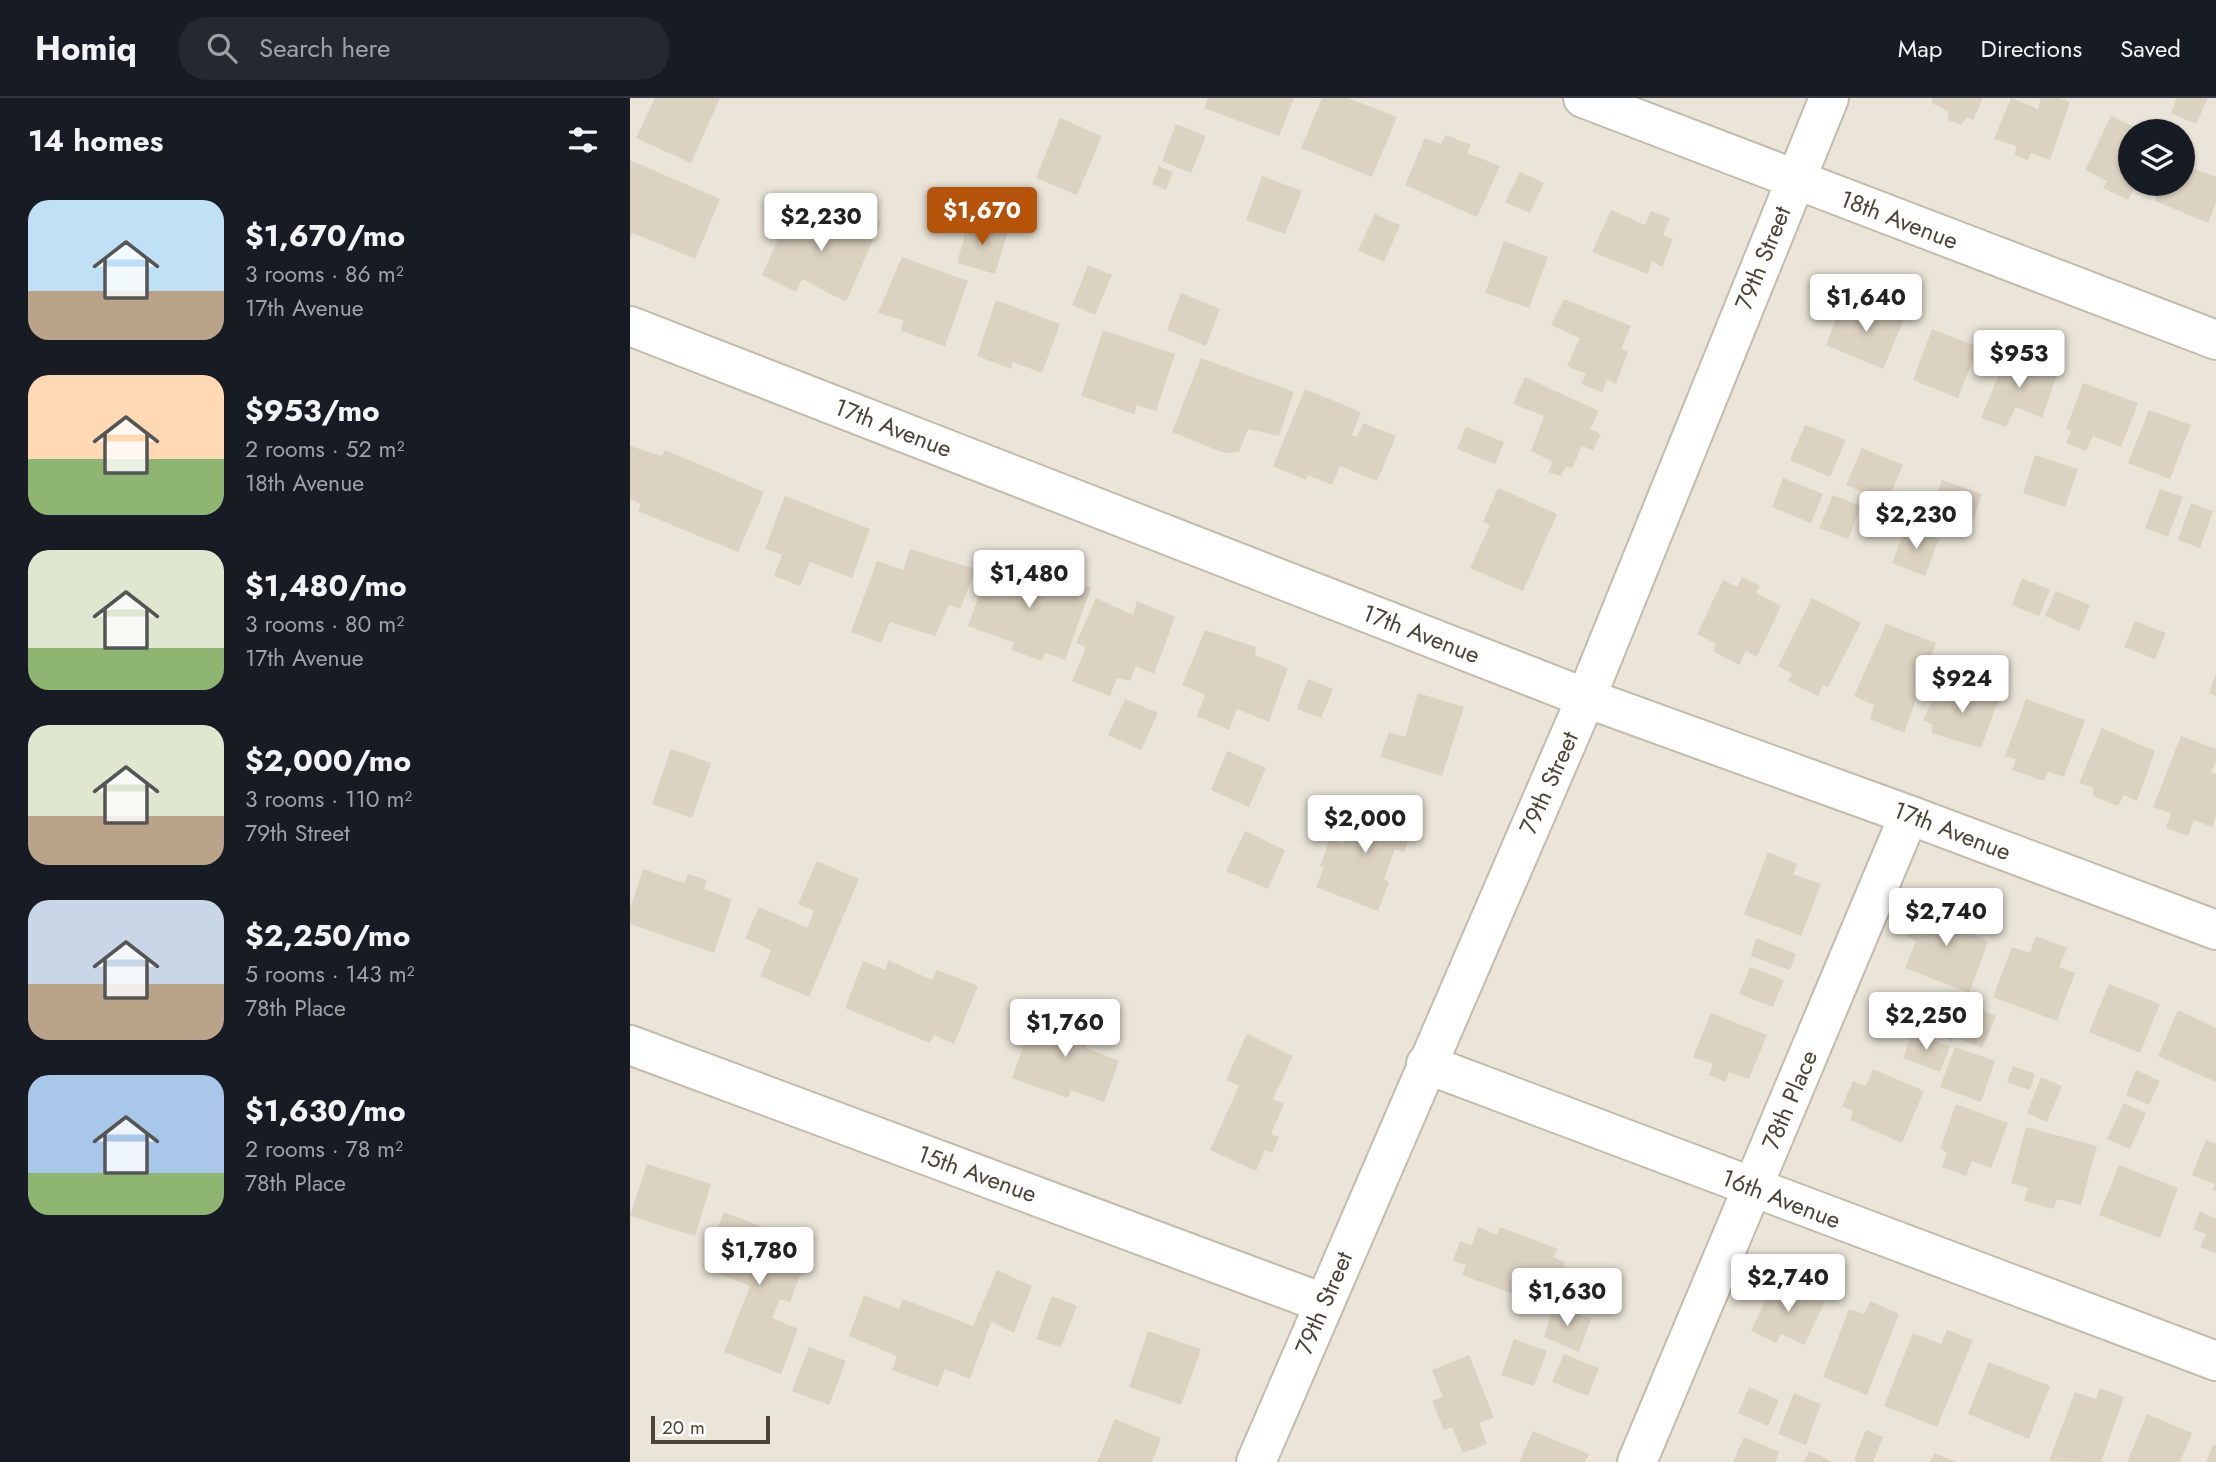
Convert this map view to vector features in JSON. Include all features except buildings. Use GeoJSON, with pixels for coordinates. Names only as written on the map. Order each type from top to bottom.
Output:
{"type":"FeatureCollection","features":[{"type":"Feature","properties":{"kind":"street","name":"18th Avenue"},"geometry":{"type":"LineString","coordinates":[[1583,98],[2216,340]]}},
{"type":"Feature","properties":{"kind":"street","name":"79th Street"},"geometry":{"type":"LineString","coordinates":[[1256,1462],[1586,698],[1829,98]]}},
{"type":"Feature","properties":{"kind":"street","name":"17th Avenue"},"geometry":{"type":"LineString","coordinates":[[630,326],[1586,698],[2216,930]]}},
{"type":"Feature","properties":{"kind":"street","name":"78th Place"},"geometry":{"type":"LineString","coordinates":[[1637,1462],[1909,815]]}},
{"type":"Feature","properties":{"kind":"street","name":"15th Avenue"},"geometry":{"type":"LineString","coordinates":[[630,1045],[1323,1303]]}},
{"type":"Feature","properties":{"kind":"street","name":"16th Avenue"},"geometry":{"type":"LineString","coordinates":[[1426,1064],[2216,1360]]}},
{"type":"Feature","properties":{"kind":"shaded area"},"geometry":{"type":"Polygon","coordinates":[[[630,98],[2216,98],[2216,1462],[630,1462],[630,98]]]}}]}
